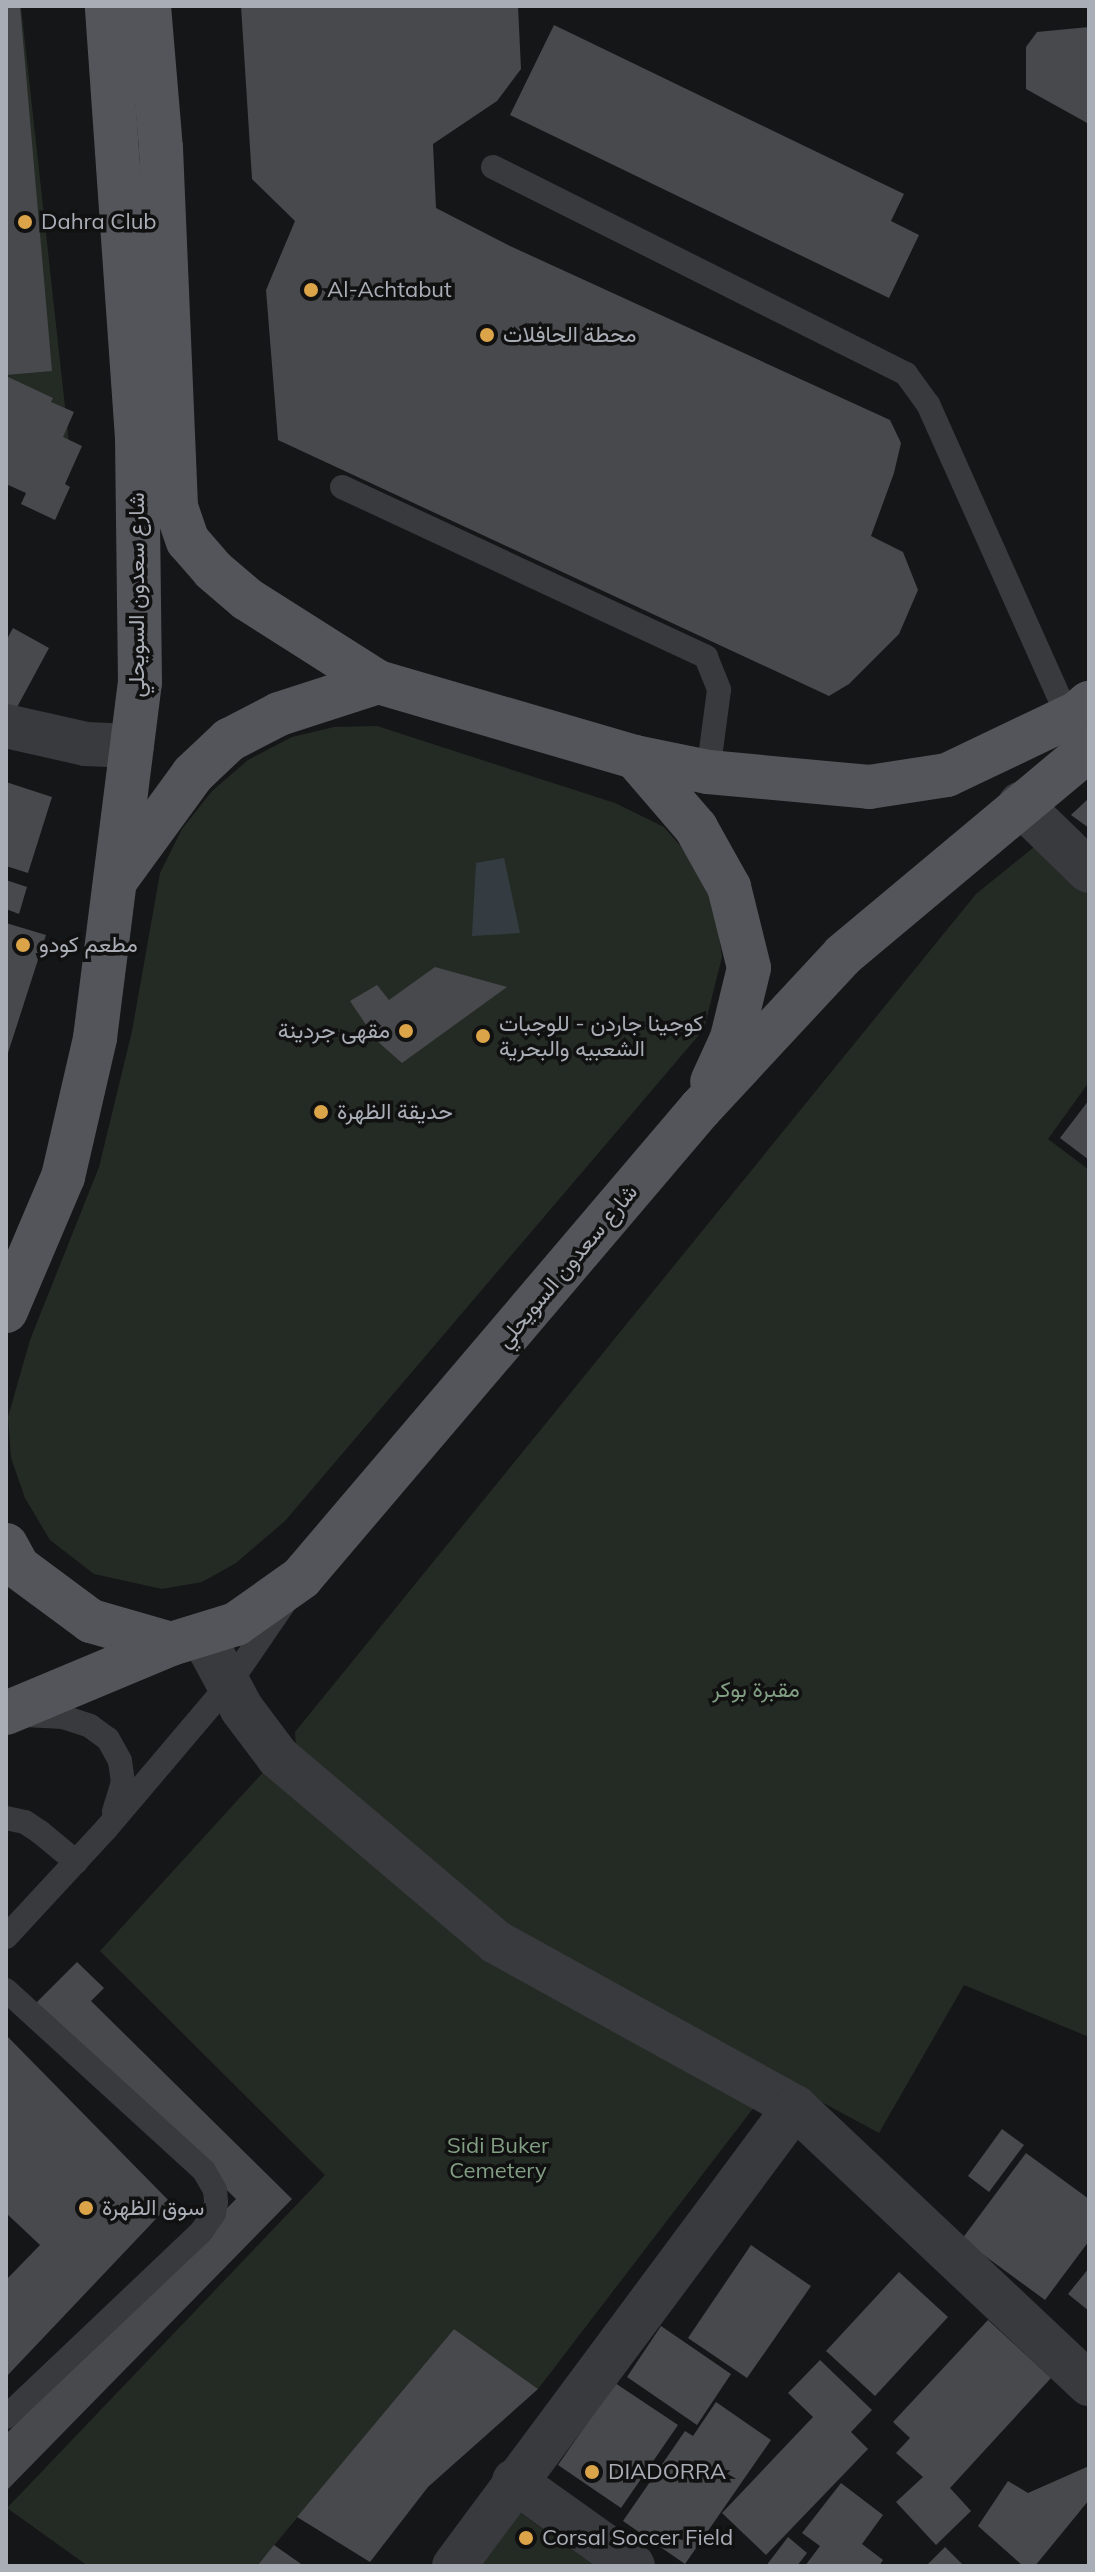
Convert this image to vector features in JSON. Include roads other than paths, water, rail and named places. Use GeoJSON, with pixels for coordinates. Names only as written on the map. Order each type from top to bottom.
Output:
{"type":"FeatureCollection","features":[{"type":"Feature","properties":{"kind":"main road","name":"شارع سعدون السويحلي"},"geometry":{"type":"LineString","coordinates":[[6,1311],[63,1177],[95,1038],[140,683],[137,438],[107,6]]}},
{"type":"Feature","properties":{"kind":"main road"},"geometry":{"type":"LineString","coordinates":[[149,6],[161,148],[176,507],[188,541],[213,570],[247,599],[378,682],[635,757],[708,772],[869,787],[947,775],[1082,723]]}},
{"type":"Feature","properties":{"kind":"main road"},"geometry":{"type":"LineString","coordinates":[[117,879],[193,774],[229,740],[279,714],[378,682]]}},
{"type":"Feature","properties":{"kind":"main road","name":"شارع سعدون السويحلي"},"geometry":{"type":"LineString","coordinates":[[6,1715],[186,1640],[236,1624],[301,1578],[700,1109],[843,955],[1020,804],[1082,723]]}},
{"type":"Feature","properties":{"kind":"main road"},"geometry":{"type":"LineString","coordinates":[[635,757],[696,828],[729,887],[749,968],[732,1038],[700,1109]]}},
{"type":"Feature","properties":{"kind":"main road"},"geometry":{"type":"LineString","coordinates":[[6,1545],[18,1567],[91,1621],[186,1640]]}},
{"type":"Feature","properties":{"kind":"street"},"geometry":{"type":"LineString","coordinates":[[6,726],[86,744],[132,746]]}},
{"type":"Feature","properties":{"kind":"street"},"geometry":{"type":"LineString","coordinates":[[1020,804],[1089,871]]}},
{"type":"Feature","properties":{"kind":"street"},"geometry":{"type":"LineString","coordinates":[[186,1640],[229,1684],[242,1709],[278,1757],[496,1942],[795,2107],[1089,2384]]}},
{"type":"Feature","properties":{"kind":"street"},"geometry":{"type":"LineString","coordinates":[[454,2566],[514,2481],[795,2107]]}},
{"type":"Feature","properties":{"kind":"street"},"geometry":{"type":"LineString","coordinates":[[514,2481],[633,2566]]}},
{"type":"Feature","properties":{"kind":"lane"},"geometry":{"type":"LineString","coordinates":[[493,167],[906,374],[928,404],[1082,723]]}},
{"type":"Feature","properties":{"kind":"lane"},"geometry":{"type":"LineString","coordinates":[[342,487],[706,657],[719,690],[708,772]]}},
{"type":"Feature","properties":{"kind":"lane"},"geometry":{"type":"LineString","coordinates":[[11,1921],[76,1862],[229,1684],[301,1578]]}},
{"type":"Feature","properties":{"kind":"lane"},"geometry":{"type":"LineString","coordinates":[[6,1715],[63,1717],[90,1726],[108,1739],[120,1761],[123,1782],[106,1829]]}},
{"type":"Feature","properties":{"kind":"lane"},"geometry":{"type":"LineString","coordinates":[[6,1818],[25,1822],[76,1862]]}},
{"type":"Feature","properties":{"kind":"lane"},"geometry":{"type":"LineString","coordinates":[[6,1990],[204,2171],[215,2190],[216,2202],[209,2223],[201,2232],[6,2417]]}},
{"type":"Feature","properties":{"kind":"place","name":"Dahra Club"},"geometry":{"type":"Point","coordinates":[25,222]}},
{"type":"Feature","properties":{"kind":"place","name":"Al-Achtabut"},"geometry":{"type":"Point","coordinates":[311,290]}},
{"type":"Feature","properties":{"kind":"place","name":"محطة الحافلات"},"geometry":{"type":"Point","coordinates":[487,335]}},
{"type":"Feature","properties":{"kind":"place","name":"مطعم كودو"},"geometry":{"type":"Point","coordinates":[23,945]}},
{"type":"Feature","properties":{"kind":"place","name":"مقهى جردينة"},"geometry":{"type":"Point","coordinates":[406,1031]}},
{"type":"Feature","properties":{"kind":"place","name":"كوجينا جاردن - للوجبات الشعبيه والبحرية"},"geometry":{"type":"Point","coordinates":[483,1036]}},
{"type":"Feature","properties":{"kind":"place","name":"حديقة الظهرة"},"geometry":{"type":"Point","coordinates":[321,1112]}},
{"type":"Feature","properties":{"kind":"place","name":"سوق الظهرة"},"geometry":{"type":"Point","coordinates":[86,2208]}},
{"type":"Feature","properties":{"kind":"place","name":"DIADORRA"},"geometry":{"type":"Point","coordinates":[592,2472]}},
{"type":"Feature","properties":{"kind":"place","name":"Corsal Soccer Field"},"geometry":{"type":"Point","coordinates":[526,2538]}},
{"type":"Feature","properties":{"kind":"park label","name":"مقبرة بوكر"},"geometry":{"type":"Point","coordinates":[756,1690]}},
{"type":"Feature","properties":{"kind":"park label","name":"Sidi Buker Cemetery"},"geometry":{"type":"Point","coordinates":[498,2158]}}]}
